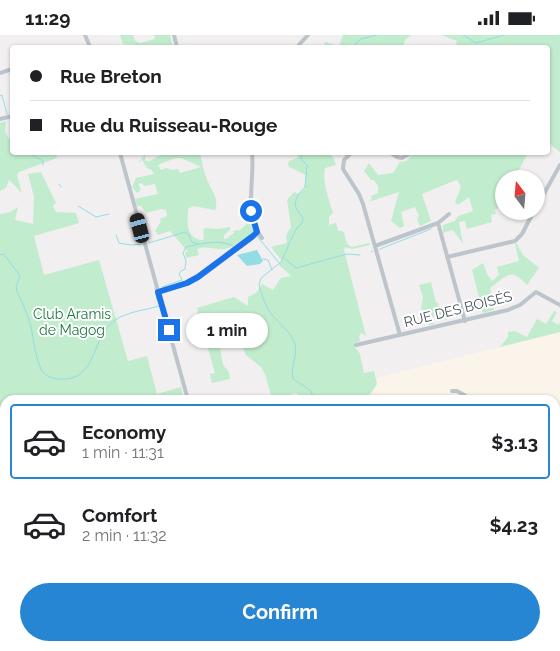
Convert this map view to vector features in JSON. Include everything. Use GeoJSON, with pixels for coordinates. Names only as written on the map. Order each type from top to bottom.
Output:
{"type":"FeatureCollection","features":[{"type":"Feature","properties":{"kind":"street"},"geometry":{"type":"LineString","coordinates":[[299,45],[308,35]]}},
{"type":"Feature","properties":{"kind":"street"},"geometry":{"type":"LineString","coordinates":[[121,155],[187,395]]}},
{"type":"Feature","properties":{"kind":"street"},"geometry":{"type":"LineString","coordinates":[[252,155],[251,211],[257,232],[262,239]]}},
{"type":"Feature","properties":{"kind":"street"},"geometry":{"type":"LineString","coordinates":[[349,155],[344,160],[343,169],[362,200],[400,335]]}},
{"type":"Feature","properties":{"kind":"street"},"geometry":{"type":"LineString","coordinates":[[394,155],[402,158],[407,155]]}},
{"type":"Feature","properties":{"kind":"street"},"geometry":{"type":"LineString","coordinates":[[545,193],[560,167]]}},
{"type":"Feature","properties":{"kind":"street"},"geometry":{"type":"LineString","coordinates":[[375,246],[438,223],[449,214]]}},
{"type":"Feature","properties":{"kind":"street"},"geometry":{"type":"LineString","coordinates":[[447,257],[515,241],[529,220]]}},
{"type":"Feature","properties":{"kind":"street"},"geometry":{"type":"LineString","coordinates":[[438,223],[465,321]]}},
{"type":"Feature","properties":{"kind":"street"},"geometry":{"type":"LineString","coordinates":[[158,292],[187,283],[198,277],[257,232]]}},
{"type":"Feature","properties":{"kind":"street","name":"RUE DES BOISÉS"},"geometry":{"type":"LineString","coordinates":[[356,345],[512,309],[536,293],[560,305]]}},
{"type":"Feature","properties":{"kind":"street"},"geometry":{"type":"LineString","coordinates":[[362,337],[364,343]]}},
{"type":"Feature","properties":{"kind":"street"},"geometry":{"type":"LineString","coordinates":[[452,391],[457,391],[464,395]]}},
{"type":"Feature","properties":{"kind":"shaded area"},"geometry":{"type":"Polygon","coordinates":[[[560,332],[560,395],[369,395],[377,384],[376,378],[560,332]]]}},
{"type":"Feature","properties":{"kind":"green space"},"geometry":{"type":"Polygon","coordinates":[[[120,35],[133,35],[135,41],[140,43],[155,39],[154,35],[170,35],[172,45],[137,45],[123,44],[120,35]]]}},
{"type":"Feature","properties":{"kind":"green space"},"geometry":{"type":"Polygon","coordinates":[[[343,35],[411,35],[405,40],[404,45],[339,45],[343,35]]]}},
{"type":"Feature","properties":{"kind":"green space"},"geometry":{"type":"Polygon","coordinates":[[[441,35],[560,35],[560,152],[550,144],[550,45],[456,45],[457,41],[441,35]]]}},
{"type":"Feature","properties":{"kind":"green space"},"geometry":{"type":"Polygon","coordinates":[[[325,42],[336,45],[324,45],[325,42]]]}},
{"type":"Feature","properties":{"kind":"green space"},"geometry":{"type":"Polygon","coordinates":[[[6,121],[5,131],[10,139],[10,155],[56,155],[57,158],[19,172],[17,175],[22,193],[9,180],[6,188],[0,191],[0,123],[6,121]]]}},
{"type":"Feature","properties":{"kind":"green space"},"geometry":{"type":"Polygon","coordinates":[[[144,155],[146,161],[150,161],[160,155],[200,155],[203,169],[215,196],[216,206],[215,210],[193,206],[188,209],[190,233],[197,239],[204,239],[203,230],[205,228],[218,229],[230,227],[230,230],[224,235],[224,239],[234,233],[233,231],[240,230],[249,222],[253,231],[231,247],[222,249],[200,248],[197,249],[199,255],[186,258],[185,252],[188,252],[170,231],[158,235],[155,231],[161,221],[160,219],[167,216],[166,210],[161,209],[146,213],[141,206],[137,206],[135,199],[158,194],[155,184],[145,186],[141,183],[138,184],[141,190],[137,193],[132,187],[136,178],[154,174],[142,160],[138,163],[144,155]],[[175,158],[158,165],[161,170],[166,168],[171,170],[178,169],[180,173],[201,167],[181,158],[175,158]]]}},
{"type":"Feature","properties":{"kind":"green space"},"geometry":{"type":"Polygon","coordinates":[[[297,155],[331,155],[333,157],[336,165],[325,168],[324,174],[326,191],[333,213],[329,217],[329,225],[336,223],[338,230],[344,232],[347,243],[352,247],[369,243],[370,245],[352,249],[345,247],[344,250],[366,336],[361,333],[359,336],[360,341],[354,343],[360,354],[364,373],[374,371],[377,384],[368,395],[298,395],[297,393],[271,395],[265,374],[261,367],[246,355],[238,335],[234,334],[234,330],[220,335],[188,339],[198,311],[197,308],[234,297],[248,306],[248,297],[256,293],[262,284],[273,290],[281,278],[291,276],[279,265],[282,261],[271,247],[287,243],[286,235],[291,227],[287,200],[294,192],[299,194],[305,188],[306,175],[289,167],[288,164],[289,161],[297,158],[297,155]],[[215,314],[202,319],[200,324],[202,332],[222,330],[223,324],[215,314]]]}},
{"type":"Feature","properties":{"kind":"green space"},"geometry":{"type":"Polygon","coordinates":[[[412,155],[527,155],[519,170],[495,170],[495,214],[491,215],[492,222],[467,229],[465,221],[459,222],[463,244],[453,230],[443,233],[443,225],[455,221],[458,216],[473,211],[469,197],[458,205],[455,202],[461,187],[456,180],[422,194],[431,221],[420,226],[417,219],[419,216],[415,207],[401,212],[404,226],[400,228],[391,221],[399,192],[368,202],[372,199],[371,196],[378,193],[378,186],[364,171],[369,163],[378,175],[393,173],[400,162],[406,161],[412,155]]]}},
{"type":"Feature","properties":{"kind":"green space","name":"Club Aramis de Magog"},"geometry":{"type":"Polygon","coordinates":[[[41,172],[56,203],[53,206],[56,212],[76,213],[79,223],[34,236],[44,275],[99,260],[128,361],[147,356],[157,394],[181,387],[183,395],[0,395],[0,214],[10,212],[18,207],[15,220],[33,224],[34,197],[28,174],[41,172]]]}},
{"type":"Feature","properties":{"kind":"green space"},"geometry":{"type":"Polygon","coordinates":[[[516,243],[523,255],[539,268],[527,285],[517,276],[509,275],[490,288],[494,310],[483,313],[472,270],[483,263],[492,281],[499,275],[497,267],[519,261],[516,243]]]}},
{"type":"Feature","properties":{"kind":"green space"},"geometry":{"type":"Polygon","coordinates":[[[431,282],[436,303],[438,303],[440,311],[447,320],[438,316],[431,317],[434,324],[429,325],[425,311],[421,309],[423,297],[419,285],[431,282]]]}},
{"type":"Feature","properties":{"kind":"green space"},"geometry":{"type":"Polygon","coordinates":[[[554,311],[557,312],[552,321],[558,325],[560,323],[560,332],[500,347],[508,337],[508,332],[515,331],[527,337],[537,319],[546,324],[554,311]]]}},
{"type":"Feature","properties":{"kind":"green space"},"geometry":{"type":"Polygon","coordinates":[[[219,342],[223,365],[229,372],[230,379],[212,383],[210,374],[215,373],[207,345],[219,342]]]}},
{"type":"Feature","properties":{"kind":"water"},"geometry":{"type":"Polygon","coordinates":[[[257,250],[263,261],[260,264],[247,266],[237,255],[257,250]]]}},
{"type":"Feature","properties":{"kind":"waterway"},"geometry":{"type":"LineString","coordinates":[[354,45],[361,39],[377,35]]}},
{"type":"Feature","properties":{"kind":"waterway"},"geometry":{"type":"LineString","coordinates":[[463,35],[476,43],[504,35]]}},
{"type":"Feature","properties":{"kind":"waterway"},"geometry":{"type":"LineString","coordinates":[[0,96],[2,95],[7,114]]}},
{"type":"Feature","properties":{"kind":"waterway"},"geometry":{"type":"LineString","coordinates":[[32,155],[43,161],[43,165]]}},
{"type":"Feature","properties":{"kind":"waterway"},"geometry":{"type":"LineString","coordinates":[[302,155],[301,159],[307,165],[305,187],[295,203],[297,210],[303,218],[302,223],[296,229],[281,262],[261,278],[259,285],[269,311],[288,332],[295,344],[296,353],[292,370],[293,379],[310,390],[312,395]]}},
{"type":"Feature","properties":{"kind":"waterway"},"geometry":{"type":"LineString","coordinates":[[249,197],[249,216],[254,232]]}},
{"type":"Feature","properties":{"kind":"waterway"},"geometry":{"type":"LineString","coordinates":[[78,206],[96,217],[109,214]]}},
{"type":"Feature","properties":{"kind":"waterway"},"geometry":{"type":"LineString","coordinates":[[380,249],[431,229]]}},
{"type":"Feature","properties":{"kind":"waterway"},"geometry":{"type":"LineString","coordinates":[[149,243],[185,232],[189,235],[192,242],[198,244]]}},
{"type":"Feature","properties":{"kind":"waterway"},"geometry":{"type":"LineString","coordinates":[[116,235],[119,243],[143,244]]}},
{"type":"Feature","properties":{"kind":"waterway"},"geometry":{"type":"LineString","coordinates":[[257,236],[280,264]]}},
{"type":"Feature","properties":{"kind":"waterway"},"geometry":{"type":"LineString","coordinates":[[162,287],[182,280],[179,274],[185,269],[186,261],[183,253],[186,247],[217,242],[234,247]]}},
{"type":"Feature","properties":{"kind":"waterway"},"geometry":{"type":"LineString","coordinates":[[0,255],[3,254],[7,258],[20,276],[16,287],[30,322],[38,361],[42,371],[52,378],[72,378],[81,374],[92,357],[101,337],[115,320],[131,313],[159,306]]}},
{"type":"Feature","properties":{"kind":"waterway"},"geometry":{"type":"LineString","coordinates":[[284,258],[296,268],[347,254],[360,255]]}},
{"type":"Feature","properties":{"kind":"waterway"},"geometry":{"type":"LineString","coordinates":[[263,259],[268,260],[272,270]]}},
{"type":"Feature","properties":{"kind":"waterway"},"geometry":{"type":"LineString","coordinates":[[155,288],[157,300]]}},
{"type":"Feature","properties":{"kind":"route"},"geometry":{"type":"LineString","coordinates":[[169,330],[158,292],[187,283],[198,277],[253,236],[257,232],[251,211]]}}]}
